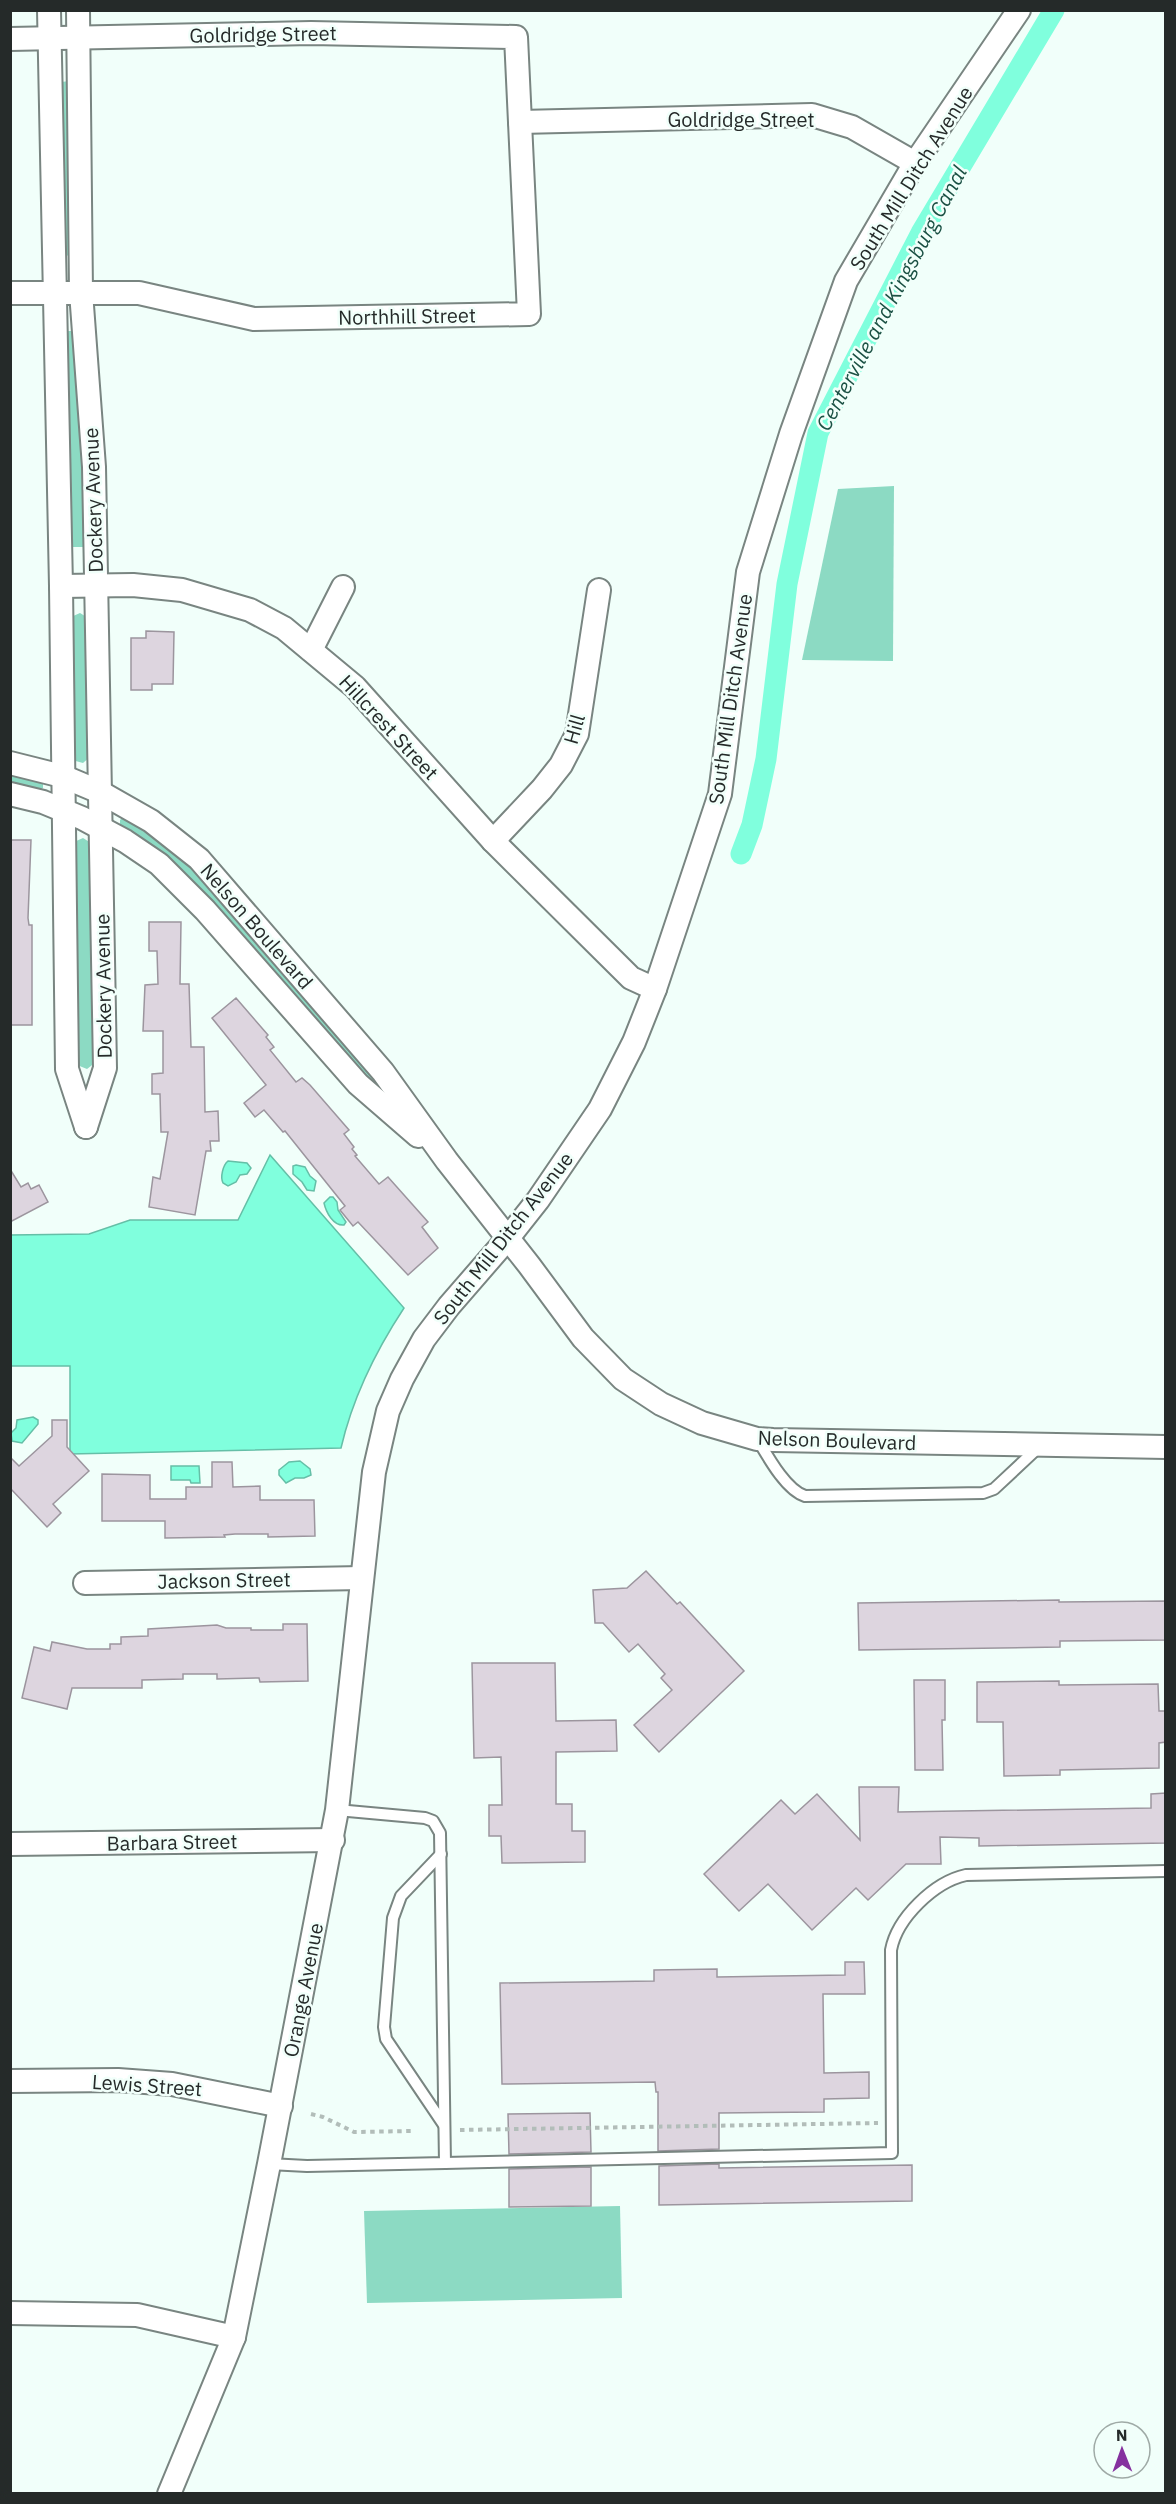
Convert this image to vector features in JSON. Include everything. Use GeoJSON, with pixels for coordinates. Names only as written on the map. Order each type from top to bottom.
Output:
{"type":"FeatureCollection","features":[{"type":"Feature","properties":{"kind":"street","name":"Dockery Avenue"},"geometry":{"type":"LineString","coordinates":[[49,10],[61,586],[67,1069],[86,1127],[105,1068],[94,467],[81,292],[78,10]]}},
{"type":"Feature","properties":{"kind":"street","name":"South Mill Ditch Avenue"},"geometry":{"type":"LineString","coordinates":[[374,1472],[388,1411],[413,1358],[449,1306],[538,1200],[600,1109],[634,1042],[655,989],[720,794],[748,572],[791,434],[846,281],[915,163],[1019,10]]}},
{"type":"Feature","properties":{"kind":"street","name":"Goldridge Street"},"geometry":{"type":"LineString","coordinates":[[10,39],[310,33],[516,37]]}},
{"type":"Feature","properties":{"kind":"street","name":"Northhill Street"},"geometry":{"type":"LineString","coordinates":[[10,293],[115,292],[156,296],[254,319],[529,314],[516,37]]}},
{"type":"Feature","properties":{"kind":"street","name":"Goldridge Street"},"geometry":{"type":"LineString","coordinates":[[520,122],[812,115],[852,127],[915,163]]}},
{"type":"Feature","properties":{"kind":"street","name":"Hillcrest Street"},"geometry":{"type":"LineString","coordinates":[[61,586],[159,587],[182,590],[250,610],[284,628],[356,687],[493,841],[631,978],[655,989]]}},
{"type":"Feature","properties":{"kind":"street"},"geometry":{"type":"LineString","coordinates":[[311,650],[344,587]]}},
{"type":"Feature","properties":{"kind":"street","name":"Hill"},"geometry":{"type":"LineString","coordinates":[[493,841],[542,789],[561,765],[577,734],[599,590]]}},
{"type":"Feature","properties":{"kind":"street","name":"Nelson Boulevard"},"geometry":{"type":"LineString","coordinates":[[10,763],[63,776],[100,792],[151,821],[199,859],[383,1072],[447,1161],[583,1338],[623,1380],[661,1404],[702,1423],[758,1439],[798,1442],[1166,1446]]}},
{"type":"Feature","properties":{"kind":"street","name":"Nelson Boulevard"},"geometry":{"type":"LineString","coordinates":[[10,794],[62,809],[101,827],[142,852],[178,881],[358,1084],[447,1161]]}},
{"type":"Feature","properties":{"kind":"street","name":"Orange Avenue"},"geometry":{"type":"LineString","coordinates":[[169,2493],[234,2337],[281,2106],[333,1840],[374,1472]]}},
{"type":"Feature","properties":{"kind":"street","name":"Jackson Street"},"geometry":{"type":"LineString","coordinates":[[85,1583],[362,1578]]}},
{"type":"Feature","properties":{"kind":"street","name":"Barbara Street"},"geometry":{"type":"LineString","coordinates":[[10,1844],[333,1840]]}},
{"type":"Feature","properties":{"kind":"street","name":"Lewis Street"},"geometry":{"type":"LineString","coordinates":[[10,2081],[156,2082],[220,2092],[281,2106]]}},
{"type":"Feature","properties":{"kind":"street"},"geometry":{"type":"LineString","coordinates":[[10,2313],[137,2315],[234,2337]]}},
{"type":"Feature","properties":{"kind":"lane"},"geometry":{"type":"LineString","coordinates":[[758,1439],[772,1464],[794,1490],[805,1496],[983,1493],[994,1489],[1040,1446]]}},
{"type":"Feature","properties":{"kind":"lane"},"geometry":{"type":"LineString","coordinates":[[337,1810],[425,1818],[437,1826],[441,1854],[445,2163]]}},
{"type":"Feature","properties":{"kind":"lane"},"geometry":{"type":"LineString","coordinates":[[441,1854],[397,1902],[393,1918],[384,2027],[386,2039],[444,2125]]}},
{"type":"Feature","properties":{"kind":"lane"},"geometry":{"type":"LineString","coordinates":[[269,2164],[307,2166],[892,2153],[891,1950],[893,1939],[904,1918],[944,1882],[966,1875],[1166,1871]]}},
{"type":"Feature","properties":{"kind":"path"},"geometry":{"type":"LineString","coordinates":[[311,2114],[323,2116],[354,2132],[413,2131]]}},
{"type":"Feature","properties":{"kind":"path"},"geometry":{"type":"LineString","coordinates":[[460,2130],[878,2123]]}},
{"type":"Feature","properties":{"kind":"shaded area"},"geometry":{"type":"Polygon","coordinates":[[[70,81],[73,255],[63,256],[61,82],[70,81]]]}},
{"type":"Feature","properties":{"kind":"shaded area"},"geometry":{"type":"Polygon","coordinates":[[[64,331],[75,331],[85,456],[87,547],[67,547],[64,331]]]}},
{"type":"Feature","properties":{"kind":"shaded area"},"geometry":{"type":"Polygon","coordinates":[[[894,486],[893,661],[802,660],[838,489],[894,486]]]}},
{"type":"Feature","properties":{"kind":"shaded area"},"geometry":{"type":"Polygon","coordinates":[[[80,613],[88,618],[91,756],[83,763],[72,760],[71,617],[80,613]]]}},
{"type":"Feature","properties":{"kind":"shaded area"},"geometry":{"type":"Polygon","coordinates":[[[10,771],[43,781],[43,788],[38,791],[11,785],[10,771]]]}},
{"type":"Feature","properties":{"kind":"shaded area"},"geometry":{"type":"Polygon","coordinates":[[[124,816],[190,861],[405,1109],[362,1075],[120,826],[120,820],[124,816]]]}},
{"type":"Feature","properties":{"kind":"shaded area"},"geometry":{"type":"Polygon","coordinates":[[[83,838],[91,843],[96,1062],[87,1069],[77,1065],[74,842],[83,838]]]}},
{"type":"Feature","properties":{"kind":"shaded area"},"geometry":{"type":"Polygon","coordinates":[[[270,1155],[404,1308],[366,1375],[352,1410],[341,1448],[70,1454],[70,1366],[11,1366],[10,1235],[89,1234],[130,1220],[238,1220],[270,1155]]]}},
{"type":"Feature","properties":{"kind":"shaded area"},"geometry":{"type":"Polygon","coordinates":[[[228,1161],[247,1163],[251,1168],[247,1174],[240,1175],[236,1182],[228,1186],[223,1183],[222,1178],[223,1168],[228,1161]]]}},
{"type":"Feature","properties":{"kind":"shaded area"},"geometry":{"type":"Polygon","coordinates":[[[293,1166],[305,1167],[316,1181],[314,1191],[307,1190],[293,1174],[293,1166]]]}},
{"type":"Feature","properties":{"kind":"shaded area"},"geometry":{"type":"Polygon","coordinates":[[[330,1197],[337,1202],[338,1210],[346,1222],[344,1225],[333,1221],[328,1214],[324,1203],[330,1197]]]}},
{"type":"Feature","properties":{"kind":"shaded area"},"geometry":{"type":"Polygon","coordinates":[[[33,1417],[38,1420],[38,1424],[22,1443],[12,1441],[11,1433],[16,1428],[17,1420],[33,1417]]]}},
{"type":"Feature","properties":{"kind":"shaded area"},"geometry":{"type":"Polygon","coordinates":[[[300,1461],[310,1469],[311,1475],[295,1478],[286,1483],[279,1475],[279,1470],[289,1462],[300,1461]]]}},
{"type":"Feature","properties":{"kind":"shaded area"},"geometry":{"type":"Polygon","coordinates":[[[171,1466],[199,1466],[200,1483],[191,1483],[190,1480],[171,1480],[171,1466]]]}},
{"type":"Feature","properties":{"kind":"shaded area"},"geometry":{"type":"Polygon","coordinates":[[[620,2206],[622,2298],[367,2303],[364,2211],[620,2206]]]}},
{"type":"Feature","properties":{"kind":"building"},"geometry":{"type":"Polygon","coordinates":[[[146,631],[174,632],[173,684],[152,684],[152,690],[131,690],[131,638],[146,638],[146,631]]]}},
{"type":"Feature","properties":{"kind":"building"},"geometry":{"type":"Polygon","coordinates":[[[10,840],[31,840],[28,918],[29,925],[32,925],[32,1025],[10,1025],[10,840]]]}},
{"type":"Feature","properties":{"kind":"building"},"geometry":{"type":"Polygon","coordinates":[[[149,922],[181,922],[180,984],[189,984],[191,1047],[204,1047],[205,1112],[218,1111],[219,1141],[210,1141],[211,1151],[206,1151],[195,1215],[149,1207],[153,1177],[160,1179],[168,1132],[161,1132],[160,1094],[152,1094],[152,1074],[163,1073],[163,1031],[143,1031],[145,985],[158,984],[157,951],[149,951],[149,922]]]}},
{"type":"Feature","properties":{"kind":"building"},"geometry":{"type":"Polygon","coordinates":[[[236,998],[268,1035],[266,1037],[274,1047],[270,1050],[296,1082],[302,1078],[310,1085],[349,1130],[344,1134],[354,1147],[352,1149],[357,1155],[355,1156],[379,1184],[388,1177],[428,1222],[422,1227],[438,1248],[408,1275],[358,1222],[353,1226],[340,1210],[345,1206],[285,1131],[283,1132],[264,1110],[255,1117],[244,1103],[266,1085],[212,1018],[236,998]]]}},
{"type":"Feature","properties":{"kind":"building"},"geometry":{"type":"Polygon","coordinates":[[[10,1169],[21,1187],[28,1183],[31,1189],[39,1185],[48,1202],[10,1222],[10,1169]]]}},
{"type":"Feature","properties":{"kind":"building"},"geometry":{"type":"Polygon","coordinates":[[[52,1420],[67,1420],[67,1447],[89,1471],[53,1504],[61,1513],[47,1527],[10,1488],[10,1457],[19,1466],[52,1436],[52,1420]]]}},
{"type":"Feature","properties":{"kind":"building"},"geometry":{"type":"Polygon","coordinates":[[[212,1462],[232,1462],[233,1487],[260,1486],[260,1500],[314,1500],[315,1536],[268,1537],[268,1534],[235,1534],[224,1535],[225,1537],[165,1538],[165,1521],[102,1521],[102,1474],[150,1475],[150,1499],[186,1499],[186,1487],[212,1487],[212,1462]]]}},
{"type":"Feature","properties":{"kind":"building"},"geometry":{"type":"Polygon","coordinates":[[[646,1571],[677,1604],[680,1602],[744,1671],[659,1752],[634,1725],[672,1690],[661,1678],[665,1674],[638,1644],[629,1652],[603,1623],[595,1623],[593,1590],[627,1588],[646,1571]]]}},
{"type":"Feature","properties":{"kind":"building"},"geometry":{"type":"Polygon","coordinates":[[[1059,1600],[1059,1602],[1166,1601],[1166,1640],[1060,1641],[1060,1647],[859,1650],[858,1603],[1059,1600]]]}},
{"type":"Feature","properties":{"kind":"building"},"geometry":{"type":"Polygon","coordinates":[[[283,1624],[307,1624],[308,1681],[260,1682],[259,1678],[217,1679],[217,1674],[183,1674],[183,1679],[142,1680],[142,1688],[72,1688],[67,1709],[22,1698],[34,1647],[50,1651],[52,1642],[87,1649],[110,1649],[110,1644],[121,1644],[121,1637],[148,1636],[148,1629],[217,1625],[226,1628],[251,1628],[251,1630],[283,1630],[283,1624]]]}},
{"type":"Feature","properties":{"kind":"building"},"geometry":{"type":"Polygon","coordinates":[[[472,1663],[555,1663],[556,1721],[616,1720],[617,1751],[556,1752],[556,1804],[572,1804],[572,1831],[585,1831],[585,1862],[502,1863],[501,1836],[489,1836],[489,1805],[502,1805],[501,1757],[474,1758],[472,1663]]]}},
{"type":"Feature","properties":{"kind":"building"},"geometry":{"type":"Polygon","coordinates":[[[914,1680],[945,1680],[945,1720],[942,1720],[943,1770],[915,1770],[914,1680]]]}},
{"type":"Feature","properties":{"kind":"building"},"geometry":{"type":"Polygon","coordinates":[[[1059,1681],[1059,1685],[1158,1684],[1159,1711],[1166,1711],[1166,1742],[1159,1743],[1159,1768],[1060,1770],[1060,1775],[1004,1776],[1003,1722],[977,1722],[977,1682],[1059,1681]]]}},
{"type":"Feature","properties":{"kind":"building"},"geometry":{"type":"Polygon","coordinates":[[[859,1787],[899,1787],[898,1812],[1151,1808],[1151,1794],[1166,1793],[1166,1843],[979,1846],[979,1838],[940,1837],[941,1864],[906,1864],[868,1900],[856,1888],[812,1930],[768,1884],[739,1911],[704,1874],[781,1800],[795,1814],[817,1794],[860,1840],[859,1787]]]}},
{"type":"Feature","properties":{"kind":"building"},"geometry":{"type":"Polygon","coordinates":[[[845,1962],[864,1962],[865,1994],[823,1994],[824,2073],[869,2072],[869,2098],[824,2099],[824,2112],[719,2113],[719,2149],[658,2151],[658,2092],[656,2092],[655,2082],[502,2084],[500,1983],[654,1981],[654,1970],[717,1969],[717,1977],[845,1975],[845,1962]]]}},
{"type":"Feature","properties":{"kind":"building"},"geometry":{"type":"Polygon","coordinates":[[[590,2113],[591,2152],[509,2154],[508,2114],[590,2113]]]}},
{"type":"Feature","properties":{"kind":"building"},"geometry":{"type":"Polygon","coordinates":[[[719,2164],[719,2168],[912,2165],[912,2201],[659,2205],[659,2166],[719,2164]]]}},
{"type":"Feature","properties":{"kind":"building"},"geometry":{"type":"Polygon","coordinates":[[[591,2167],[591,2206],[509,2207],[509,2169],[591,2167]]]}},
{"type":"Feature","properties":{"kind":"waterway","name":"Centerville and Kingsburg Canal"},"geometry":{"type":"LineString","coordinates":[[741,854],[752,825],[766,759],[787,584],[818,433],[921,233],[1054,10]]}}]}
